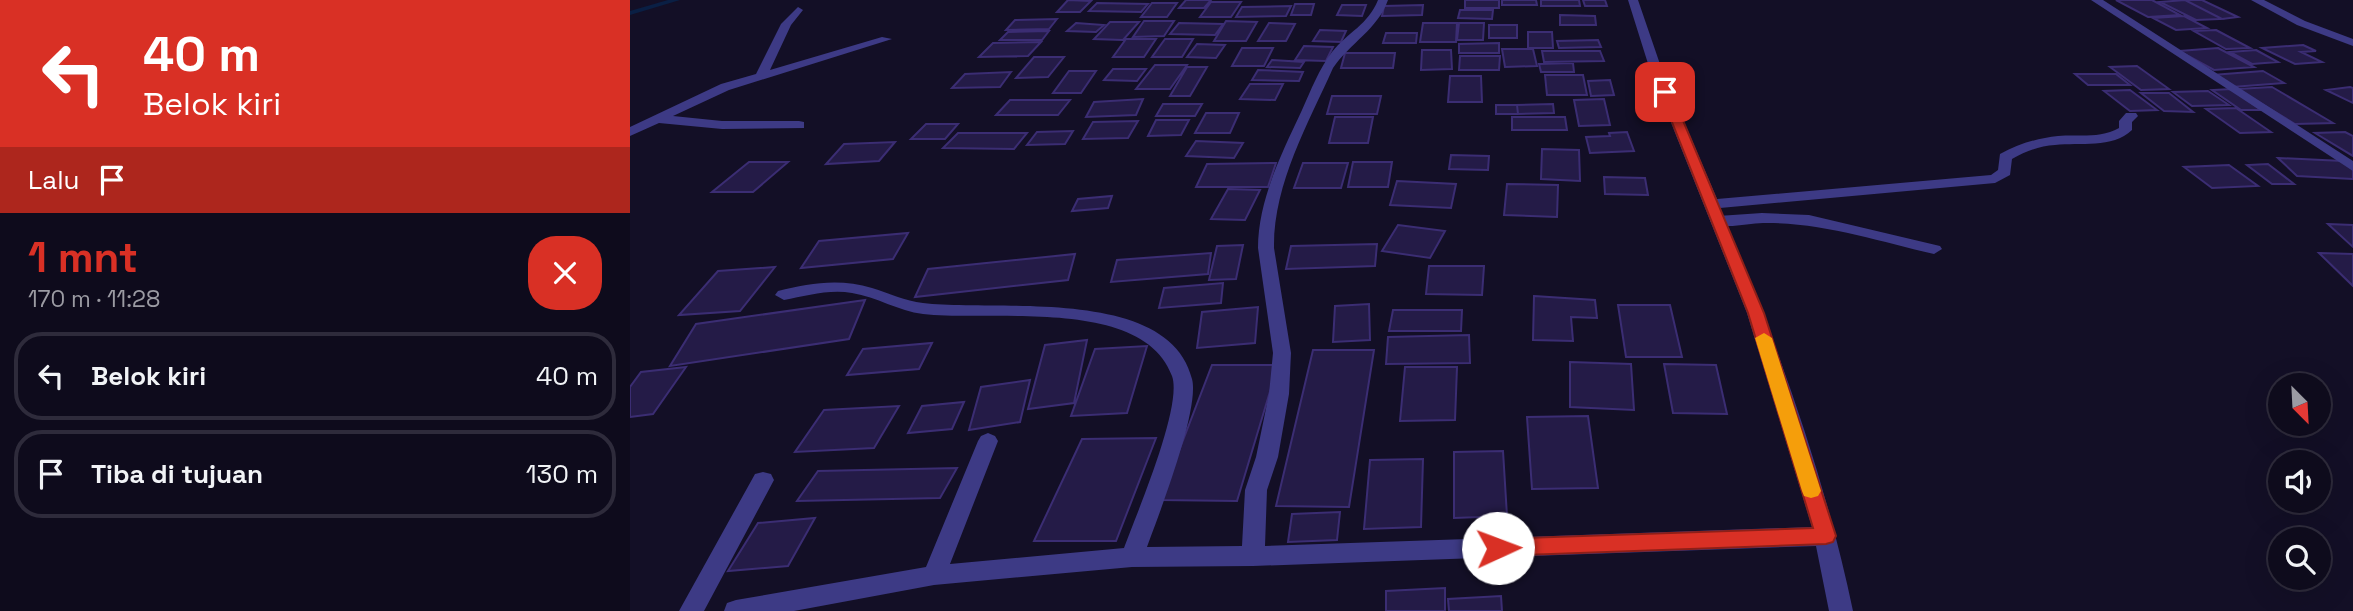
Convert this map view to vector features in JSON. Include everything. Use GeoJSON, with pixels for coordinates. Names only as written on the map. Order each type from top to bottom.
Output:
{"type":"FeatureCollection","features":[{"type":"Feature","properties":{"kind":"street"},"geometry":{"type":"LineString","coordinates":[[1253,556],[1256,490],[1267,457],[1279,394],[1282,353],[1266,248],[1266,231],[1283,166],[1327,68],[1338,52],[1377,16],[1383,0]]}},
{"type":"Feature","properties":{"kind":"street"},"geometry":{"type":"LineString","coordinates":[[1633,0],[1656,70],[1756,313],[1826,536],[1841,611]]}},
{"type":"Feature","properties":{"kind":"street"},"geometry":{"type":"LineString","coordinates":[[2096,0],[2353,167]]}},
{"type":"Feature","properties":{"kind":"street"},"geometry":{"type":"LineString","coordinates":[[2256,0],[2301,23],[2353,43]]}},
{"type":"Feature","properties":{"kind":"street"},"geometry":{"type":"LineString","coordinates":[[761,76],[786,24],[798,10]]}},
{"type":"Feature","properties":{"kind":"street"},"geometry":{"type":"LineString","coordinates":[[630,132],[704,95],[886,39]]}},
{"type":"Feature","properties":{"kind":"street"},"geometry":{"type":"LineString","coordinates":[[1712,204],[1995,179],[2005,172],[2005,157],[2020,148],[2056,140],[2113,138],[2125,130],[2126,121],[2131,116]]}},
{"type":"Feature","properties":{"kind":"street"},"geometry":{"type":"LineString","coordinates":[[658,119],[722,125],[799,125]]}},
{"type":"Feature","properties":{"kind":"street"},"geometry":{"type":"LineString","coordinates":[[1718,222],[1762,218],[1809,220],[1934,249]]}},
{"type":"Feature","properties":{"kind":"street"},"geometry":{"type":"LineString","coordinates":[[784,295],[842,287],[925,309],[1038,313],[1113,320],[1132,326],[1169,347],[1184,380],[1180,412],[1132,557]]}},
{"type":"Feature","properties":{"kind":"street"},"geometry":{"type":"LineString","coordinates":[[934,575],[988,441]]}},
{"type":"Feature","properties":{"kind":"street"},"geometry":{"type":"LineString","coordinates":[[691,611],[762,480]]}},
{"type":"Feature","properties":{"kind":"street"},"geometry":{"type":"LineString","coordinates":[[736,611],[781,607],[934,575],[1132,557],[1253,556],[1826,536]]}},
{"type":"Feature","properties":{"kind":"building"},"geometry":{"type":"Polygon","coordinates":[[[1068,0],[1091,1],[1080,12],[1057,12],[1068,0]]]}},
{"type":"Feature","properties":{"kind":"building"},"geometry":{"type":"Polygon","coordinates":[[[1186,0],[1211,0],[1204,8],[1179,8],[1186,0]]]}},
{"type":"Feature","properties":{"kind":"building"},"geometry":{"type":"Polygon","coordinates":[[[1465,0],[1499,0],[1499,8],[1465,8],[1465,0]]]}},
{"type":"Feature","properties":{"kind":"building"},"geometry":{"type":"Polygon","coordinates":[[[1502,0],[1536,0],[1537,5],[1502,5],[1502,0]]]}},
{"type":"Feature","properties":{"kind":"building"},"geometry":{"type":"Polygon","coordinates":[[[1541,0],[1579,0],[1580,6],[1541,6],[1541,0]]]}},
{"type":"Feature","properties":{"kind":"building"},"geometry":{"type":"Polygon","coordinates":[[[1583,0],[1605,0],[1607,6],[1585,6],[1583,0]]]}},
{"type":"Feature","properties":{"kind":"building"},"geometry":{"type":"Polygon","coordinates":[[[2116,0],[2152,0],[2180,15],[2148,17],[2116,0]]]}},
{"type":"Feature","properties":{"kind":"building"},"geometry":{"type":"Polygon","coordinates":[[[2185,0],[2202,0],[2238,17],[2222,19],[2185,0]]]}},
{"type":"Feature","properties":{"kind":"building"},"geometry":{"type":"Polygon","coordinates":[[[2185,0],[2222,19],[2196,20],[2160,2],[2185,0]]]}},
{"type":"Feature","properties":{"kind":"building"},"geometry":{"type":"Polygon","coordinates":[[[1211,2],[1241,2],[1231,17],[1200,17],[1211,2]]]}},
{"type":"Feature","properties":{"kind":"building"},"geometry":{"type":"Polygon","coordinates":[[[1097,3],[1148,4],[1141,12],[1089,11],[1097,3]]]}},
{"type":"Feature","properties":{"kind":"building"},"geometry":{"type":"Polygon","coordinates":[[[1152,3],[1177,3],[1167,17],[1141,17],[1152,3]]]}},
{"type":"Feature","properties":{"kind":"building"},"geometry":{"type":"Polygon","coordinates":[[[1295,4],[1314,4],[1311,15],[1291,15],[1295,4]]]}},
{"type":"Feature","properties":{"kind":"building"},"geometry":{"type":"Polygon","coordinates":[[[1342,5],[1366,5],[1362,16],[1337,15],[1342,5]]]}},
{"type":"Feature","properties":{"kind":"building"},"geometry":{"type":"Polygon","coordinates":[[[1423,5],[1422,15],[1382,16],[1384,6],[1423,5]]]}},
{"type":"Feature","properties":{"kind":"building"},"geometry":{"type":"Polygon","coordinates":[[[1291,6],[1286,16],[1236,17],[1242,7],[1291,6]]]}},
{"type":"Feature","properties":{"kind":"building"},"geometry":{"type":"Polygon","coordinates":[[[1460,10],[1493,10],[1492,19],[1458,18],[1460,10]]]}},
{"type":"Feature","properties":{"kind":"building"},"geometry":{"type":"Polygon","coordinates":[[[1560,15],[1595,16],[1596,25],[1560,25],[1560,15]]]}},
{"type":"Feature","properties":{"kind":"building"},"geometry":{"type":"Polygon","coordinates":[[[2184,16],[2207,28],[2176,30],[2153,18],[2184,16]]]}},
{"type":"Feature","properties":{"kind":"building"},"geometry":{"type":"Polygon","coordinates":[[[1057,19],[1049,29],[1006,30],[1015,20],[1057,19]]]}},
{"type":"Feature","properties":{"kind":"building"},"geometry":{"type":"Polygon","coordinates":[[[1144,21],[1174,21],[1164,36],[1133,37],[1144,21]]]}},
{"type":"Feature","properties":{"kind":"building"},"geometry":{"type":"Polygon","coordinates":[[[1226,21],[1257,22],[1246,41],[1214,41],[1226,21]]]}},
{"type":"Feature","properties":{"kind":"building"},"geometry":{"type":"Polygon","coordinates":[[[1110,22],[1139,22],[1123,40],[1094,39],[1110,22]]]}},
{"type":"Feature","properties":{"kind":"building"},"geometry":{"type":"Polygon","coordinates":[[[1076,23],[1104,25],[1096,32],[1067,31],[1076,23]]]}},
{"type":"Feature","properties":{"kind":"building"},"geometry":{"type":"Polygon","coordinates":[[[1179,23],[1223,24],[1215,35],[1170,34],[1179,23]]]}},
{"type":"Feature","properties":{"kind":"building"},"geometry":{"type":"Polygon","coordinates":[[[1269,23],[1295,24],[1286,41],[1258,41],[1269,23]]]}},
{"type":"Feature","properties":{"kind":"building"},"geometry":{"type":"Polygon","coordinates":[[[1423,23],[1457,23],[1456,42],[1420,42],[1423,23]]]}},
{"type":"Feature","properties":{"kind":"building"},"geometry":{"type":"Polygon","coordinates":[[[1459,23],[1484,23],[1483,40],[1457,40],[1459,23]]]}},
{"type":"Feature","properties":{"kind":"building"},"geometry":{"type":"Polygon","coordinates":[[[1489,25],[1517,25],[1517,38],[1489,38],[1489,25]]]}},
{"type":"Feature","properties":{"kind":"building"},"geometry":{"type":"Polygon","coordinates":[[[1320,30],[1346,31],[1341,42],[1313,41],[1320,30]]]}},
{"type":"Feature","properties":{"kind":"building"},"geometry":{"type":"Polygon","coordinates":[[[2216,30],[2250,48],[2226,49],[2194,31],[2216,30]]]}},
{"type":"Feature","properties":{"kind":"building"},"geometry":{"type":"Polygon","coordinates":[[[1049,31],[1042,40],[1000,40],[1008,32],[1049,31]]]}},
{"type":"Feature","properties":{"kind":"building"},"geometry":{"type":"Polygon","coordinates":[[[1528,32],[1552,32],[1553,48],[1528,48],[1528,32]]]}},
{"type":"Feature","properties":{"kind":"building"},"geometry":{"type":"Polygon","coordinates":[[[1386,33],[1417,33],[1416,43],[1383,43],[1386,33]]]}},
{"type":"Feature","properties":{"kind":"building"},"geometry":{"type":"Polygon","coordinates":[[[1126,39],[1156,39],[1144,57],[1113,57],[1126,39]]]}},
{"type":"Feature","properties":{"kind":"building"},"geometry":{"type":"Polygon","coordinates":[[[1165,39],[1193,39],[1182,57],[1152,57],[1165,39]]]}},
{"type":"Feature","properties":{"kind":"building"},"geometry":{"type":"Polygon","coordinates":[[[1598,40],[1601,47],[1559,48],[1557,41],[1598,40]]]}},
{"type":"Feature","properties":{"kind":"building"},"geometry":{"type":"Polygon","coordinates":[[[1041,42],[1028,56],[979,57],[993,43],[1041,42]]]}},
{"type":"Feature","properties":{"kind":"building"},"geometry":{"type":"Polygon","coordinates":[[[1499,43],[1499,53],[1459,53],[1459,44],[1499,43]]]}},
{"type":"Feature","properties":{"kind":"building"},"geometry":{"type":"Polygon","coordinates":[[[1197,44],[1225,45],[1216,58],[1187,57],[1197,44]]]}},
{"type":"Feature","properties":{"kind":"building"},"geometry":{"type":"Polygon","coordinates":[[[2303,45],[2316,51],[2301,52],[2322,62],[2295,64],[2262,48],[2303,45]]]}},
{"type":"Feature","properties":{"kind":"building"},"geometry":{"type":"Polygon","coordinates":[[[1304,46],[1333,47],[1326,61],[1295,60],[1304,46]]]}},
{"type":"Feature","properties":{"kind":"building"},"geometry":{"type":"Polygon","coordinates":[[[1242,48],[1273,48],[1264,66],[1232,66],[1242,48]]]}},
{"type":"Feature","properties":{"kind":"building"},"geometry":{"type":"Polygon","coordinates":[[[2218,48],[2254,67],[2214,70],[2179,51],[2218,48]]]}},
{"type":"Feature","properties":{"kind":"building"},"geometry":{"type":"Polygon","coordinates":[[[1502,49],[1533,49],[1537,66],[1505,67],[1502,49]]]}},
{"type":"Feature","properties":{"kind":"building"},"geometry":{"type":"Polygon","coordinates":[[[1422,50],[1451,50],[1452,69],[1421,70],[1422,50]]]}},
{"type":"Feature","properties":{"kind":"building"},"geometry":{"type":"Polygon","coordinates":[[[2256,50],[2278,62],[2252,64],[2230,52],[2256,50]]]}},
{"type":"Feature","properties":{"kind":"building"},"geometry":{"type":"Polygon","coordinates":[[[1542,51],[1600,51],[1604,61],[1544,62],[1542,51]]]}},
{"type":"Feature","properties":{"kind":"building"},"geometry":{"type":"Polygon","coordinates":[[[1345,53],[1395,53],[1393,68],[1341,68],[1345,53]]]}},
{"type":"Feature","properties":{"kind":"building"},"geometry":{"type":"Polygon","coordinates":[[[1460,56],[1500,56],[1499,70],[1459,70],[1460,56]]]}},
{"type":"Feature","properties":{"kind":"building"},"geometry":{"type":"Polygon","coordinates":[[[1034,57],[1064,57],[1048,77],[1016,78],[1034,57]]]}},
{"type":"Feature","properties":{"kind":"building"},"geometry":{"type":"Polygon","coordinates":[[[1272,60],[1304,62],[1300,68],[1267,67],[1272,60]]]}},
{"type":"Feature","properties":{"kind":"building"},"geometry":{"type":"Polygon","coordinates":[[[1573,63],[1574,72],[1541,72],[1539,64],[1573,63]]]}},
{"type":"Feature","properties":{"kind":"building"},"geometry":{"type":"Polygon","coordinates":[[[1155,65],[1187,65],[1170,89],[1136,89],[1155,65]]]}},
{"type":"Feature","properties":{"kind":"building"},"geometry":{"type":"Polygon","coordinates":[[[2137,66],[2169,89],[2141,90],[2110,67],[2137,66]]]}},
{"type":"Feature","properties":{"kind":"building"},"geometry":{"type":"Polygon","coordinates":[[[1187,67],[1207,67],[1190,96],[1170,96],[1187,67]]]}},
{"type":"Feature","properties":{"kind":"building"},"geometry":{"type":"Polygon","coordinates":[[[1113,69],[1146,69],[1137,81],[1104,80],[1113,69]]]}},
{"type":"Feature","properties":{"kind":"building"},"geometry":{"type":"Polygon","coordinates":[[[1258,70],[1303,72],[1299,81],[1252,80],[1258,70]]]}},
{"type":"Feature","properties":{"kind":"building"},"geometry":{"type":"Polygon","coordinates":[[[1069,71],[1096,71],[1081,93],[1053,93],[1069,71]]]}},
{"type":"Feature","properties":{"kind":"building"},"geometry":{"type":"Polygon","coordinates":[[[2263,71],[2284,83],[2232,87],[2212,75],[2263,71]]]}},
{"type":"Feature","properties":{"kind":"building"},"geometry":{"type":"Polygon","coordinates":[[[1011,72],[1000,87],[952,88],[965,74],[1011,72]]]}},
{"type":"Feature","properties":{"kind":"building"},"geometry":{"type":"Polygon","coordinates":[[[2075,74],[2116,74],[2130,85],[2088,85],[2075,74]]]}},
{"type":"Feature","properties":{"kind":"building"},"geometry":{"type":"Polygon","coordinates":[[[1545,75],[1583,75],[1587,95],[1547,95],[1545,75]]]}},
{"type":"Feature","properties":{"kind":"building"},"geometry":{"type":"Polygon","coordinates":[[[1450,76],[1481,76],[1482,102],[1448,102],[1450,76]]]}},
{"type":"Feature","properties":{"kind":"building"},"geometry":{"type":"Polygon","coordinates":[[[1610,80],[1614,95],[1591,96],[1588,81],[1610,80]]]}},
{"type":"Feature","properties":{"kind":"building"},"geometry":{"type":"Polygon","coordinates":[[[1250,84],[1283,84],[1275,100],[1240,99],[1250,84]]]}},
{"type":"Feature","properties":{"kind":"building"},"geometry":{"type":"Polygon","coordinates":[[[2272,87],[2333,123],[2295,124],[2237,89],[2272,87]]]}},
{"type":"Feature","properties":{"kind":"building"},"geometry":{"type":"Polygon","coordinates":[[[2353,88],[2353,103],[2326,90],[2353,88]]]}},
{"type":"Feature","properties":{"kind":"building"},"geometry":{"type":"Polygon","coordinates":[[[2232,89],[2261,110],[2241,110],[2212,90],[2232,89]]]}},
{"type":"Feature","properties":{"kind":"building"},"geometry":{"type":"Polygon","coordinates":[[[2130,90],[2157,110],[2130,111],[2104,91],[2130,90]]]}},
{"type":"Feature","properties":{"kind":"building"},"geometry":{"type":"Polygon","coordinates":[[[2208,91],[2229,105],[2192,106],[2173,92],[2208,91]]]}},
{"type":"Feature","properties":{"kind":"building"},"geometry":{"type":"Polygon","coordinates":[[[2141,93],[2169,93],[2193,112],[2164,111],[2141,93]]]}},
{"type":"Feature","properties":{"kind":"building"},"geometry":{"type":"Polygon","coordinates":[[[1332,96],[1381,96],[1377,114],[1327,114],[1332,96]]]}},
{"type":"Feature","properties":{"kind":"building"},"geometry":{"type":"Polygon","coordinates":[[[1143,99],[1136,115],[1086,117],[1094,102],[1143,99]]]}},
{"type":"Feature","properties":{"kind":"building"},"geometry":{"type":"Polygon","coordinates":[[[1604,99],[1610,125],[1579,126],[1574,100],[1604,99]]]}},
{"type":"Feature","properties":{"kind":"building"},"geometry":{"type":"Polygon","coordinates":[[[1010,100],[1070,100],[1058,115],[996,115],[1010,100]]]}},
{"type":"Feature","properties":{"kind":"building"},"geometry":{"type":"Polygon","coordinates":[[[1163,104],[1202,104],[1195,116],[1156,116],[1163,104]]]}},
{"type":"Feature","properties":{"kind":"building"},"geometry":{"type":"Polygon","coordinates":[[[1553,104],[1554,113],[1518,114],[1517,105],[1553,104]]]}},
{"type":"Feature","properties":{"kind":"building"},"geometry":{"type":"Polygon","coordinates":[[[1496,105],[1517,105],[1518,114],[1496,114],[1496,105]]]}},
{"type":"Feature","properties":{"kind":"building"},"geometry":{"type":"Polygon","coordinates":[[[2236,108],[2271,132],[2240,133],[2206,109],[2236,108]]]}},
{"type":"Feature","properties":{"kind":"building"},"geometry":{"type":"Polygon","coordinates":[[[1206,113],[1239,113],[1230,133],[1195,133],[1206,113]]]}},
{"type":"Feature","properties":{"kind":"building"},"geometry":{"type":"Polygon","coordinates":[[[1335,117],[1373,117],[1368,143],[1329,143],[1335,117]]]}},
{"type":"Feature","properties":{"kind":"building"},"geometry":{"type":"Polygon","coordinates":[[[1512,117],[1565,117],[1567,130],[1512,130],[1512,117]]]}},
{"type":"Feature","properties":{"kind":"building"},"geometry":{"type":"Polygon","coordinates":[[[1156,120],[1189,120],[1181,135],[1148,136],[1156,120]]]}},
{"type":"Feature","properties":{"kind":"building"},"geometry":{"type":"Polygon","coordinates":[[[1138,121],[1128,138],[1083,139],[1093,122],[1138,121]]]}},
{"type":"Feature","properties":{"kind":"building"},"geometry":{"type":"Polygon","coordinates":[[[926,124],[958,124],[945,139],[911,139],[926,124]]]}},
{"type":"Feature","properties":{"kind":"building"},"geometry":{"type":"Polygon","coordinates":[[[1073,131],[1065,144],[1027,145],[1037,132],[1073,131]]]}},
{"type":"Feature","properties":{"kind":"building"},"geometry":{"type":"Polygon","coordinates":[[[1627,132],[1634,151],[1590,153],[1586,137],[1627,132]]]}},
{"type":"Feature","properties":{"kind":"building"},"geometry":{"type":"Polygon","coordinates":[[[2345,132],[2353,136],[2353,156],[2315,133],[2345,132]]]}},
{"type":"Feature","properties":{"kind":"building"},"geometry":{"type":"Polygon","coordinates":[[[958,133],[1027,133],[1014,149],[943,148],[958,133]]]}},
{"type":"Feature","properties":{"kind":"building"},"geometry":{"type":"Polygon","coordinates":[[[1196,141],[1243,143],[1234,158],[1186,156],[1196,141]]]}},
{"type":"Feature","properties":{"kind":"building"},"geometry":{"type":"Polygon","coordinates":[[[895,142],[879,161],[826,164],[844,144],[895,142]]]}},
{"type":"Feature","properties":{"kind":"building"},"geometry":{"type":"Polygon","coordinates":[[[1542,149],[1579,150],[1580,181],[1541,179],[1542,149]]]}},
{"type":"Feature","properties":{"kind":"building"},"geometry":{"type":"Polygon","coordinates":[[[1451,155],[1489,156],[1488,170],[1449,169],[1451,155]]]}},
{"type":"Feature","properties":{"kind":"building"},"geometry":{"type":"Polygon","coordinates":[[[2278,158],[2343,161],[2353,170],[2353,179],[2297,176],[2278,158]]]}},
{"type":"Feature","properties":{"kind":"building"},"geometry":{"type":"Polygon","coordinates":[[[749,162],[788,162],[753,192],[712,192],[749,162]]]}},
{"type":"Feature","properties":{"kind":"building"},"geometry":{"type":"Polygon","coordinates":[[[1353,162],[1392,162],[1388,187],[1348,187],[1353,162]]]}},
{"type":"Feature","properties":{"kind":"building"},"geometry":{"type":"Polygon","coordinates":[[[1276,163],[1268,187],[1196,187],[1207,164],[1276,163]]]}},
{"type":"Feature","properties":{"kind":"building"},"geometry":{"type":"Polygon","coordinates":[[[1303,163],[1348,163],[1341,188],[1294,188],[1303,163]]]}},
{"type":"Feature","properties":{"kind":"building"},"geometry":{"type":"Polygon","coordinates":[[[2268,164],[2294,184],[2272,184],[2247,165],[2268,164]]]}},
{"type":"Feature","properties":{"kind":"building"},"geometry":{"type":"Polygon","coordinates":[[[2229,165],[2258,186],[2212,188],[2184,167],[2229,165]]]}},
{"type":"Feature","properties":{"kind":"building"},"geometry":{"type":"Polygon","coordinates":[[[1604,177],[1645,178],[1648,195],[1605,194],[1604,177]]]}},
{"type":"Feature","properties":{"kind":"building"},"geometry":{"type":"Polygon","coordinates":[[[1397,181],[1456,184],[1451,208],[1390,205],[1397,181]]]}},
{"type":"Feature","properties":{"kind":"building"},"geometry":{"type":"Polygon","coordinates":[[[1507,184],[1558,185],[1557,217],[1504,215],[1507,184]]]}},
{"type":"Feature","properties":{"kind":"building"},"geometry":{"type":"Polygon","coordinates":[[[1228,189],[1260,190],[1245,220],[1211,219],[1228,189]]]}},
{"type":"Feature","properties":{"kind":"building"},"geometry":{"type":"Polygon","coordinates":[[[1112,196],[1108,208],[1072,211],[1078,199],[1112,196]]]}},
{"type":"Feature","properties":{"kind":"building"},"geometry":{"type":"Polygon","coordinates":[[[2328,224],[2353,225],[2353,247],[2328,224]]]}},
{"type":"Feature","properties":{"kind":"building"},"geometry":{"type":"Polygon","coordinates":[[[1398,225],[1445,231],[1430,258],[1382,251],[1398,225]]]}},
{"type":"Feature","properties":{"kind":"building"},"geometry":{"type":"Polygon","coordinates":[[[908,233],[893,259],[801,268],[819,241],[908,233]]]}},
{"type":"Feature","properties":{"kind":"building"},"geometry":{"type":"Polygon","coordinates":[[[1377,244],[1375,266],[1286,269],[1291,246],[1377,244]]]}},
{"type":"Feature","properties":{"kind":"building"},"geometry":{"type":"Polygon","coordinates":[[[1243,245],[1236,279],[1209,280],[1217,246],[1243,245]]]}},
{"type":"Feature","properties":{"kind":"building"},"geometry":{"type":"Polygon","coordinates":[[[1211,253],[1208,274],[1111,282],[1117,260],[1211,253]]]}},
{"type":"Feature","properties":{"kind":"building"},"geometry":{"type":"Polygon","coordinates":[[[2319,253],[2353,254],[2353,286],[2319,253]]]}},
{"type":"Feature","properties":{"kind":"building"},"geometry":{"type":"Polygon","coordinates":[[[1075,254],[1068,280],[915,297],[928,269],[1075,254]]]}},
{"type":"Feature","properties":{"kind":"building"},"geometry":{"type":"Polygon","coordinates":[[[1429,266],[1484,266],[1482,295],[1426,294],[1429,266]]]}},
{"type":"Feature","properties":{"kind":"building"},"geometry":{"type":"Polygon","coordinates":[[[775,267],[740,311],[679,315],[718,271],[775,267]]]}},
{"type":"Feature","properties":{"kind":"building"},"geometry":{"type":"Polygon","coordinates":[[[1223,283],[1221,303],[1159,308],[1164,288],[1223,283]]]}},
{"type":"Feature","properties":{"kind":"building"},"geometry":{"type":"Polygon","coordinates":[[[1534,296],[1595,300],[1597,318],[1571,317],[1573,341],[1533,340],[1534,296]]]}},
{"type":"Feature","properties":{"kind":"building"},"geometry":{"type":"Polygon","coordinates":[[[865,300],[849,339],[670,366],[696,324],[865,300]]]}},
{"type":"Feature","properties":{"kind":"building"},"geometry":{"type":"Polygon","coordinates":[[[1369,304],[1370,340],[1333,342],[1335,306],[1369,304]]]}},
{"type":"Feature","properties":{"kind":"building"},"geometry":{"type":"Polygon","coordinates":[[[1618,305],[1670,305],[1682,357],[1626,357],[1618,305]]]}},
{"type":"Feature","properties":{"kind":"building"},"geometry":{"type":"Polygon","coordinates":[[[1258,307],[1255,343],[1197,348],[1202,312],[1258,307]]]}},
{"type":"Feature","properties":{"kind":"building"},"geometry":{"type":"Polygon","coordinates":[[[1393,310],[1462,310],[1461,331],[1389,331],[1393,310]]]}},
{"type":"Feature","properties":{"kind":"building"},"geometry":{"type":"Polygon","coordinates":[[[1469,335],[1470,363],[1386,364],[1388,337],[1469,335]]]}},
{"type":"Feature","properties":{"kind":"building"},"geometry":{"type":"Polygon","coordinates":[[[1087,340],[1074,403],[1028,409],[1045,345],[1087,340]]]}},
{"type":"Feature","properties":{"kind":"building"},"geometry":{"type":"Polygon","coordinates":[[[932,343],[919,369],[847,375],[863,349],[932,343]]]}},
{"type":"Feature","properties":{"kind":"building"},"geometry":{"type":"Polygon","coordinates":[[[1147,346],[1127,413],[1071,416],[1095,349],[1147,346]]]}},
{"type":"Feature","properties":{"kind":"building"},"geometry":{"type":"Polygon","coordinates":[[[1313,350],[1374,350],[1349,507],[1276,506],[1313,350]]]}},
{"type":"Feature","properties":{"kind":"building"},"geometry":{"type":"Polygon","coordinates":[[[1570,362],[1631,364],[1634,410],[1570,407],[1570,362]]]}},
{"type":"Feature","properties":{"kind":"building"},"geometry":{"type":"Polygon","coordinates":[[[1664,364],[1716,365],[1727,414],[1673,413],[1664,364]]]}},
{"type":"Feature","properties":{"kind":"building"},"geometry":{"type":"Polygon","coordinates":[[[1212,365],[1278,365],[1237,501],[1160,500],[1212,365]]]}},
{"type":"Feature","properties":{"kind":"building"},"geometry":{"type":"Polygon","coordinates":[[[686,367],[653,414],[630,417],[630,387],[641,372],[686,367]]]}},
{"type":"Feature","properties":{"kind":"building"},"geometry":{"type":"Polygon","coordinates":[[[1405,367],[1457,367],[1455,420],[1400,421],[1405,367]]]}},
{"type":"Feature","properties":{"kind":"building"},"geometry":{"type":"Polygon","coordinates":[[[1030,380],[1020,422],[969,430],[981,387],[1030,380]]]}},
{"type":"Feature","properties":{"kind":"building"},"geometry":{"type":"Polygon","coordinates":[[[964,402],[952,429],[908,433],[922,406],[964,402]]]}},
{"type":"Feature","properties":{"kind":"building"},"geometry":{"type":"Polygon","coordinates":[[[899,406],[874,448],[795,452],[824,410],[899,406]]]}},
{"type":"Feature","properties":{"kind":"building"},"geometry":{"type":"Polygon","coordinates":[[[1588,416],[1598,488],[1532,489],[1527,417],[1588,416]]]}},
{"type":"Feature","properties":{"kind":"building"},"geometry":{"type":"Polygon","coordinates":[[[1156,438],[1116,541],[1034,541],[1082,439],[1156,438]]]}},
{"type":"Feature","properties":{"kind":"building"},"geometry":{"type":"Polygon","coordinates":[[[1503,451],[1507,516],[1454,518],[1454,452],[1503,451]]]}},
{"type":"Feature","properties":{"kind":"building"},"geometry":{"type":"Polygon","coordinates":[[[1423,459],[1421,527],[1364,529],[1370,460],[1423,459]]]}},
{"type":"Feature","properties":{"kind":"building"},"geometry":{"type":"Polygon","coordinates":[[[957,468],[940,498],[797,501],[818,471],[957,468]]]}},
{"type":"Feature","properties":{"kind":"building"},"geometry":{"type":"Polygon","coordinates":[[[1340,512],[1337,540],[1288,542],[1292,514],[1340,512]]]}},
{"type":"Feature","properties":{"kind":"building"},"geometry":{"type":"Polygon","coordinates":[[[815,518],[788,566],[728,571],[758,523],[815,518]]]}},
{"type":"Feature","properties":{"kind":"building"},"geometry":{"type":"Polygon","coordinates":[[[1445,588],[1445,611],[1386,611],[1386,591],[1445,588]]]}},
{"type":"Feature","properties":{"kind":"building"},"geometry":{"type":"Polygon","coordinates":[[[1501,596],[1502,611],[1449,611],[1448,599],[1501,596]]]}},
{"type":"Feature","properties":{"kind":"waterway"},"geometry":{"type":"LineString","coordinates":[[630,13],[676,0]]}},
{"type":"Feature","properties":{"kind":"slow traffic"},"geometry":{"type":"LineString","coordinates":[[1764,338],[1811,491]]}},
{"type":"Feature","properties":{"kind":"route"},"geometry":{"type":"LineString","coordinates":[[1498,548],[1826,536],[1756,313],[1665,92]]}}]}
